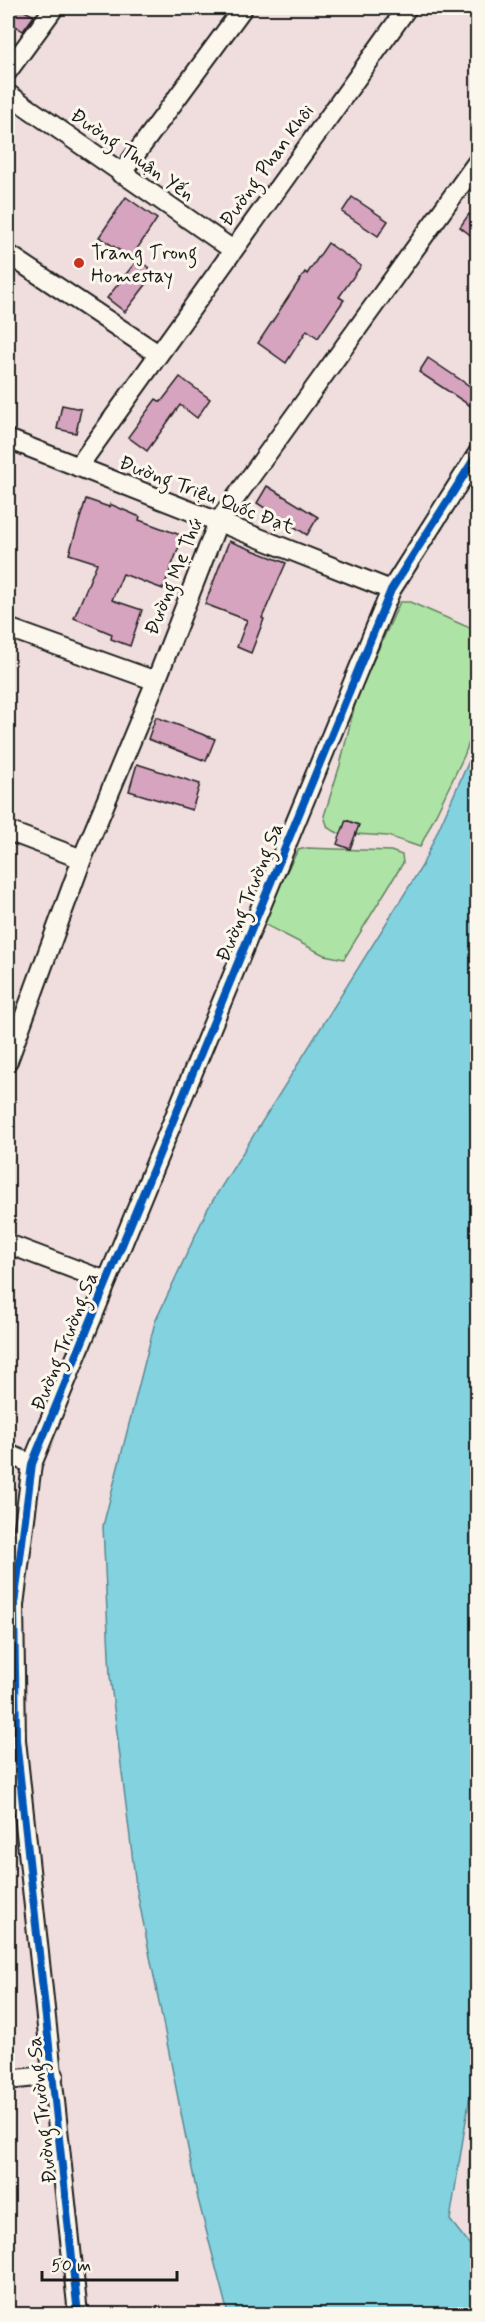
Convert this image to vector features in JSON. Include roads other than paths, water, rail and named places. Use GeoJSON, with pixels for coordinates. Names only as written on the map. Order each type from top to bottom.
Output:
{"type":"FeatureCollection","features":[{"type":"Feature","properties":{"kind":"street"},"geometry":{"type":"LineString","coordinates":[[8,71],[54,8]]}},
{"type":"Feature","properties":{"kind":"street"},"geometry":{"type":"LineString","coordinates":[[121,174],[243,8]]}},
{"type":"Feature","properties":{"kind":"street","name":"Đường Phan Khôi"},"geometry":{"type":"LineString","coordinates":[[78,467],[407,8]]}},
{"type":"Feature","properties":{"kind":"street","name":"Đường Thuận Yến"},"geometry":{"type":"LineString","coordinates":[[8,94],[233,250]]}},
{"type":"Feature","properties":{"kind":"street","name":"Đường Mẹ Thứ"},"geometry":{"type":"LineString","coordinates":[[8,1061],[82,859],[156,681],[218,522],[477,161]]}},
{"type":"Feature","properties":{"kind":"street"},"geometry":{"type":"LineString","coordinates":[[8,254],[158,354]]}},
{"type":"Feature","properties":{"kind":"street","name":"Đường Triệu Quốc Đạt"},"geometry":{"type":"LineString","coordinates":[[8,439],[391,590]]}},
{"type":"Feature","properties":{"kind":"street","name":"Đường Trường Sa"},"geometry":{"type":"LineString","coordinates":[[78,2314],[54,2075],[16,1740],[14,1605],[32,1464],[391,590],[477,453]]}},
{"type":"Feature","properties":{"kind":"street"},"geometry":{"type":"LineString","coordinates":[[8,628],[156,681]]}},
{"type":"Feature","properties":{"kind":"street"},"geometry":{"type":"LineString","coordinates":[[8,831],[82,859]]}},
{"type":"Feature","properties":{"kind":"street"},"geometry":{"type":"LineString","coordinates":[[8,1244],[106,1281]]}},
{"type":"Feature","properties":{"kind":"street"},"geometry":{"type":"LineString","coordinates":[[8,1454],[32,1464]]}},
{"type":"Feature","properties":{"kind":"street"},"geometry":{"type":"LineString","coordinates":[[8,2080],[54,2075]]}},
{"type":"Feature","properties":{"kind":"water"},"geometry":{"type":"Polygon","coordinates":[[[477,743],[478,2046],[450,2220],[477,2254],[477,2314],[228,2314],[198,2199],[136,1886],[110,1676],[103,1526],[155,1322],[208,1208],[422,866],[477,743]]]}},
{"type":"Feature","properties":{"kind":"place","name":"Trang Trong Homestay"},"geometry":{"type":"Point","coordinates":[79,263]}}]}
